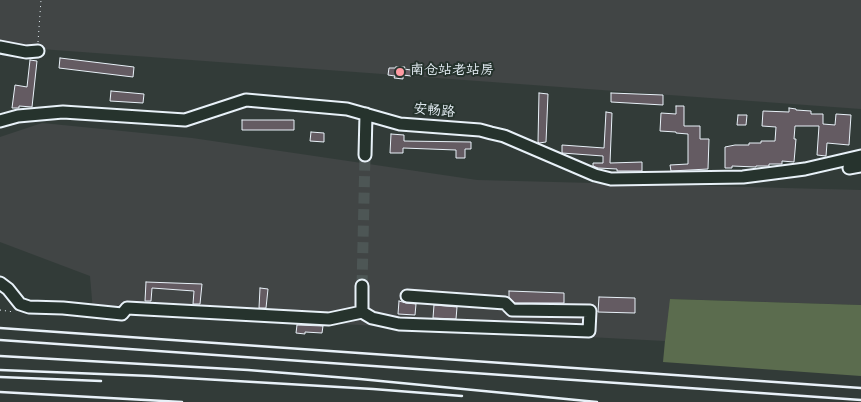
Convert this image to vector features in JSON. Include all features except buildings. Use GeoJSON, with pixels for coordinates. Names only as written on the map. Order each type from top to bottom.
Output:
{"type":"FeatureCollection","features":[{"type":"Feature","properties":{"kind":"street"},"geometry":{"type":"LineString","coordinates":[[0,47],[26,52],[38,51]]}},
{"type":"Feature","properties":{"kind":"street","name":"安畅路"},"geometry":{"type":"LineString","coordinates":[[0,121],[18,116],[62,112],[185,120],[246,100],[346,109],[400,124],[480,130],[504,136],[595,175],[611,179],[743,177],[806,169],[861,156]]}},
{"type":"Feature","properties":{"kind":"street"},"geometry":{"type":"LineString","coordinates":[[365,156],[366,114]]}},
{"type":"Feature","properties":{"kind":"street"},"geometry":{"type":"LineString","coordinates":[[849,168],[861,166]]}},
{"type":"Feature","properties":{"kind":"street"},"geometry":{"type":"LineString","coordinates":[[0,283],[8,289],[20,304],[34,307],[122,314],[127,308],[329,319],[362,312],[372,318],[399,324],[589,332],[590,311],[512,310],[506,303],[407,296]]}},
{"type":"Feature","properties":{"kind":"street"},"geometry":{"type":"LineString","coordinates":[[362,286],[362,312]]}},
{"type":"Feature","properties":{"kind":"path"},"geometry":{"type":"LineString","coordinates":[[38,51],[41,0]]}},
{"type":"Feature","properties":{"kind":"shaded area"},"geometry":{"type":"Polygon","coordinates":[[[0,0],[861,0],[861,109],[0,46],[0,0]]]}},
{"type":"Feature","properties":{"kind":"shaded area"},"geometry":{"type":"Polygon","coordinates":[[[42,123],[192,138],[477,180],[861,190],[861,305],[671,299],[665,341],[93,311],[90,276],[0,242],[0,137],[42,123]]]}},
{"type":"Feature","properties":{"kind":"green space"},"geometry":{"type":"Polygon","coordinates":[[[670,299],[861,305],[861,376],[663,362],[670,299]]]}},
{"type":"Feature","properties":{"kind":"tunnel"},"geometry":{"type":"LineString","coordinates":[[362,286],[365,155]]}},
{"type":"Feature","properties":{"kind":"railway"},"geometry":{"type":"LineString","coordinates":[[0,328],[861,388]]}},
{"type":"Feature","properties":{"kind":"railway"},"geometry":{"type":"LineString","coordinates":[[0,340],[861,400]]}},
{"type":"Feature","properties":{"kind":"railway"},"geometry":{"type":"LineString","coordinates":[[0,356],[248,370],[597,402]]}},
{"type":"Feature","properties":{"kind":"railway"},"geometry":{"type":"LineString","coordinates":[[0,370],[151,376],[462,396]]}},
{"type":"Feature","properties":{"kind":"railway"},"geometry":{"type":"LineString","coordinates":[[0,377],[101,381]]}},
{"type":"Feature","properties":{"kind":"railway"},"geometry":{"type":"LineString","coordinates":[[0,392],[182,402]]}},
{"type":"Feature","properties":{"kind":"place","name":"南仓站老站房"},"geometry":{"type":"Point","coordinates":[400,72]}}]}
